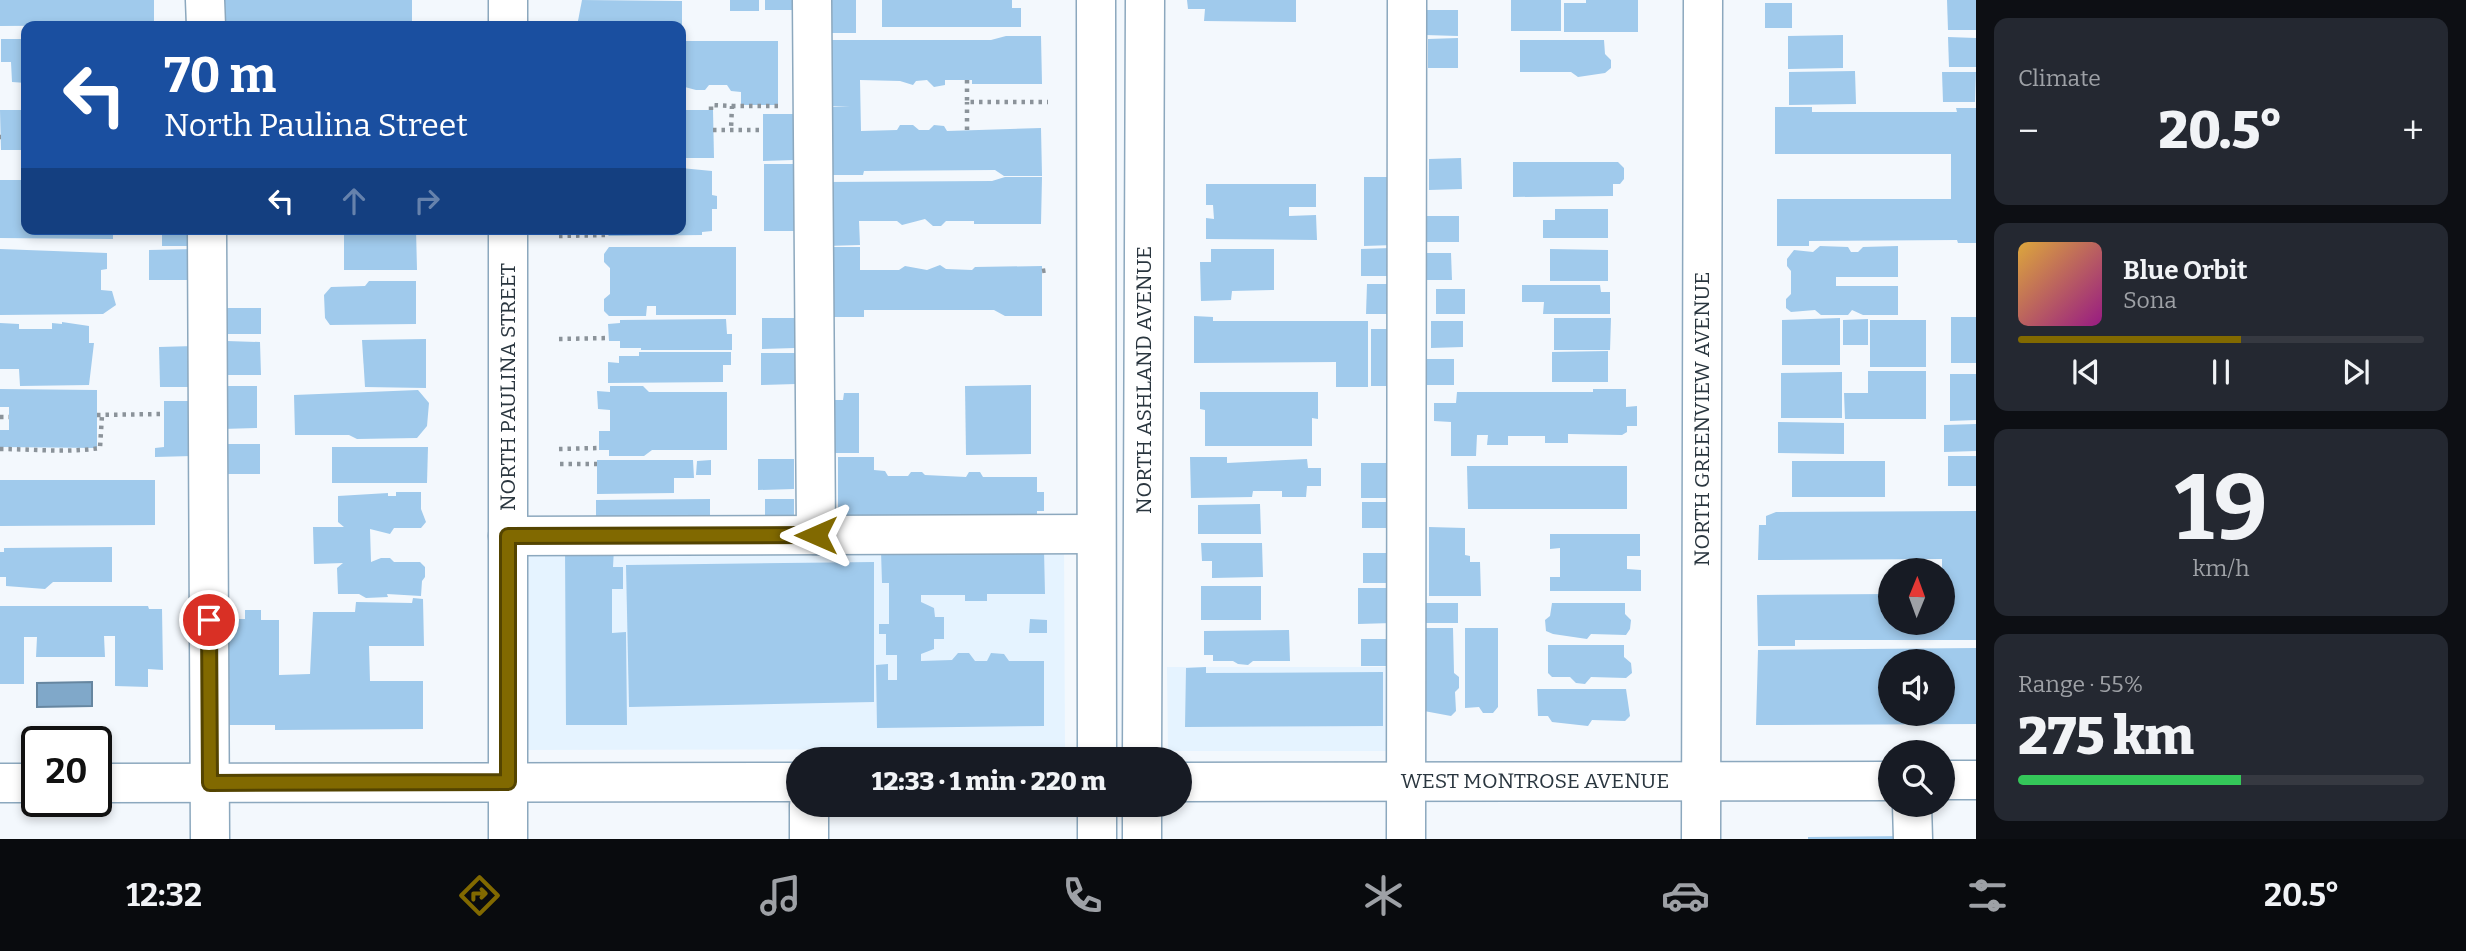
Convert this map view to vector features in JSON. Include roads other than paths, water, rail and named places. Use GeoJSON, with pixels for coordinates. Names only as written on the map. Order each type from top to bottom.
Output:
{"type":"FeatureCollection","features":[{"type":"Feature","properties":{"kind":"main road"},"geometry":{"type":"LineString","coordinates":[[205,0],[205,21]]}},
{"type":"Feature","properties":{"kind":"main road"},"geometry":{"type":"LineString","coordinates":[[508,0],[508,21]]}},
{"type":"Feature","properties":{"kind":"main road"},"geometry":{"type":"LineString","coordinates":[[812,0],[816,535]]}},
{"type":"Feature","properties":{"kind":"main road"},"geometry":{"type":"LineString","coordinates":[[1096,0],[1097,747]]}},
{"type":"Feature","properties":{"kind":"main road","name":"NORTH ASHLAND AVENUE"},"geometry":{"type":"LineString","coordinates":[[1142,747],[1145,0]]}},
{"type":"Feature","properties":{"kind":"main road"},"geometry":{"type":"LineString","coordinates":[[1406,839],[1407,0]]}},
{"type":"Feature","properties":{"kind":"main road","name":"NORTH GREENVIEW AVENUE"},"geometry":{"type":"LineString","coordinates":[[1701,839],[1703,0]]}},
{"type":"Feature","properties":{"kind":"main road"},"geometry":{"type":"LineString","coordinates":[[206,235],[210,839]]}},
{"type":"Feature","properties":{"kind":"main road","name":"NORTH PAULINA STREET"},"geometry":{"type":"LineString","coordinates":[[508,235],[508,839]]}},
{"type":"Feature","properties":{"kind":"main road"},"geometry":{"type":"LineString","coordinates":[[508,536],[1097,534]]}},
{"type":"Feature","properties":{"kind":"main road","name":"WEST MONTROSE AVENUE"},"geometry":{"type":"LineString","coordinates":[[1192,782],[1878,780]]}},
{"type":"Feature","properties":{"kind":"main road"},"geometry":{"type":"LineString","coordinates":[[1955,780],[1976,780]]}},
{"type":"Feature","properties":{"kind":"main road"},"geometry":{"type":"LineString","coordinates":[[112,783],[786,782]]}},
{"type":"Feature","properties":{"kind":"main road"},"geometry":{"type":"LineString","coordinates":[[0,783],[21,783]]}},
{"type":"Feature","properties":{"kind":"main road"},"geometry":{"type":"LineString","coordinates":[[809,817],[809,839]]}},
{"type":"Feature","properties":{"kind":"main road"},"geometry":{"type":"LineString","coordinates":[[1097,817],[1097,839]]}},
{"type":"Feature","properties":{"kind":"main road"},"geometry":{"type":"LineString","coordinates":[[1142,817],[1142,839]]}},
{"type":"Feature","properties":{"kind":"main road"},"geometry":{"type":"LineString","coordinates":[[1912,817],[1913,839]]}},
{"type":"Feature","properties":{"kind":"water"},"geometry":{"type":"Polygon","coordinates":[[[92,682],[92,706],[37,707],[37,683],[92,682]]]}}]}
